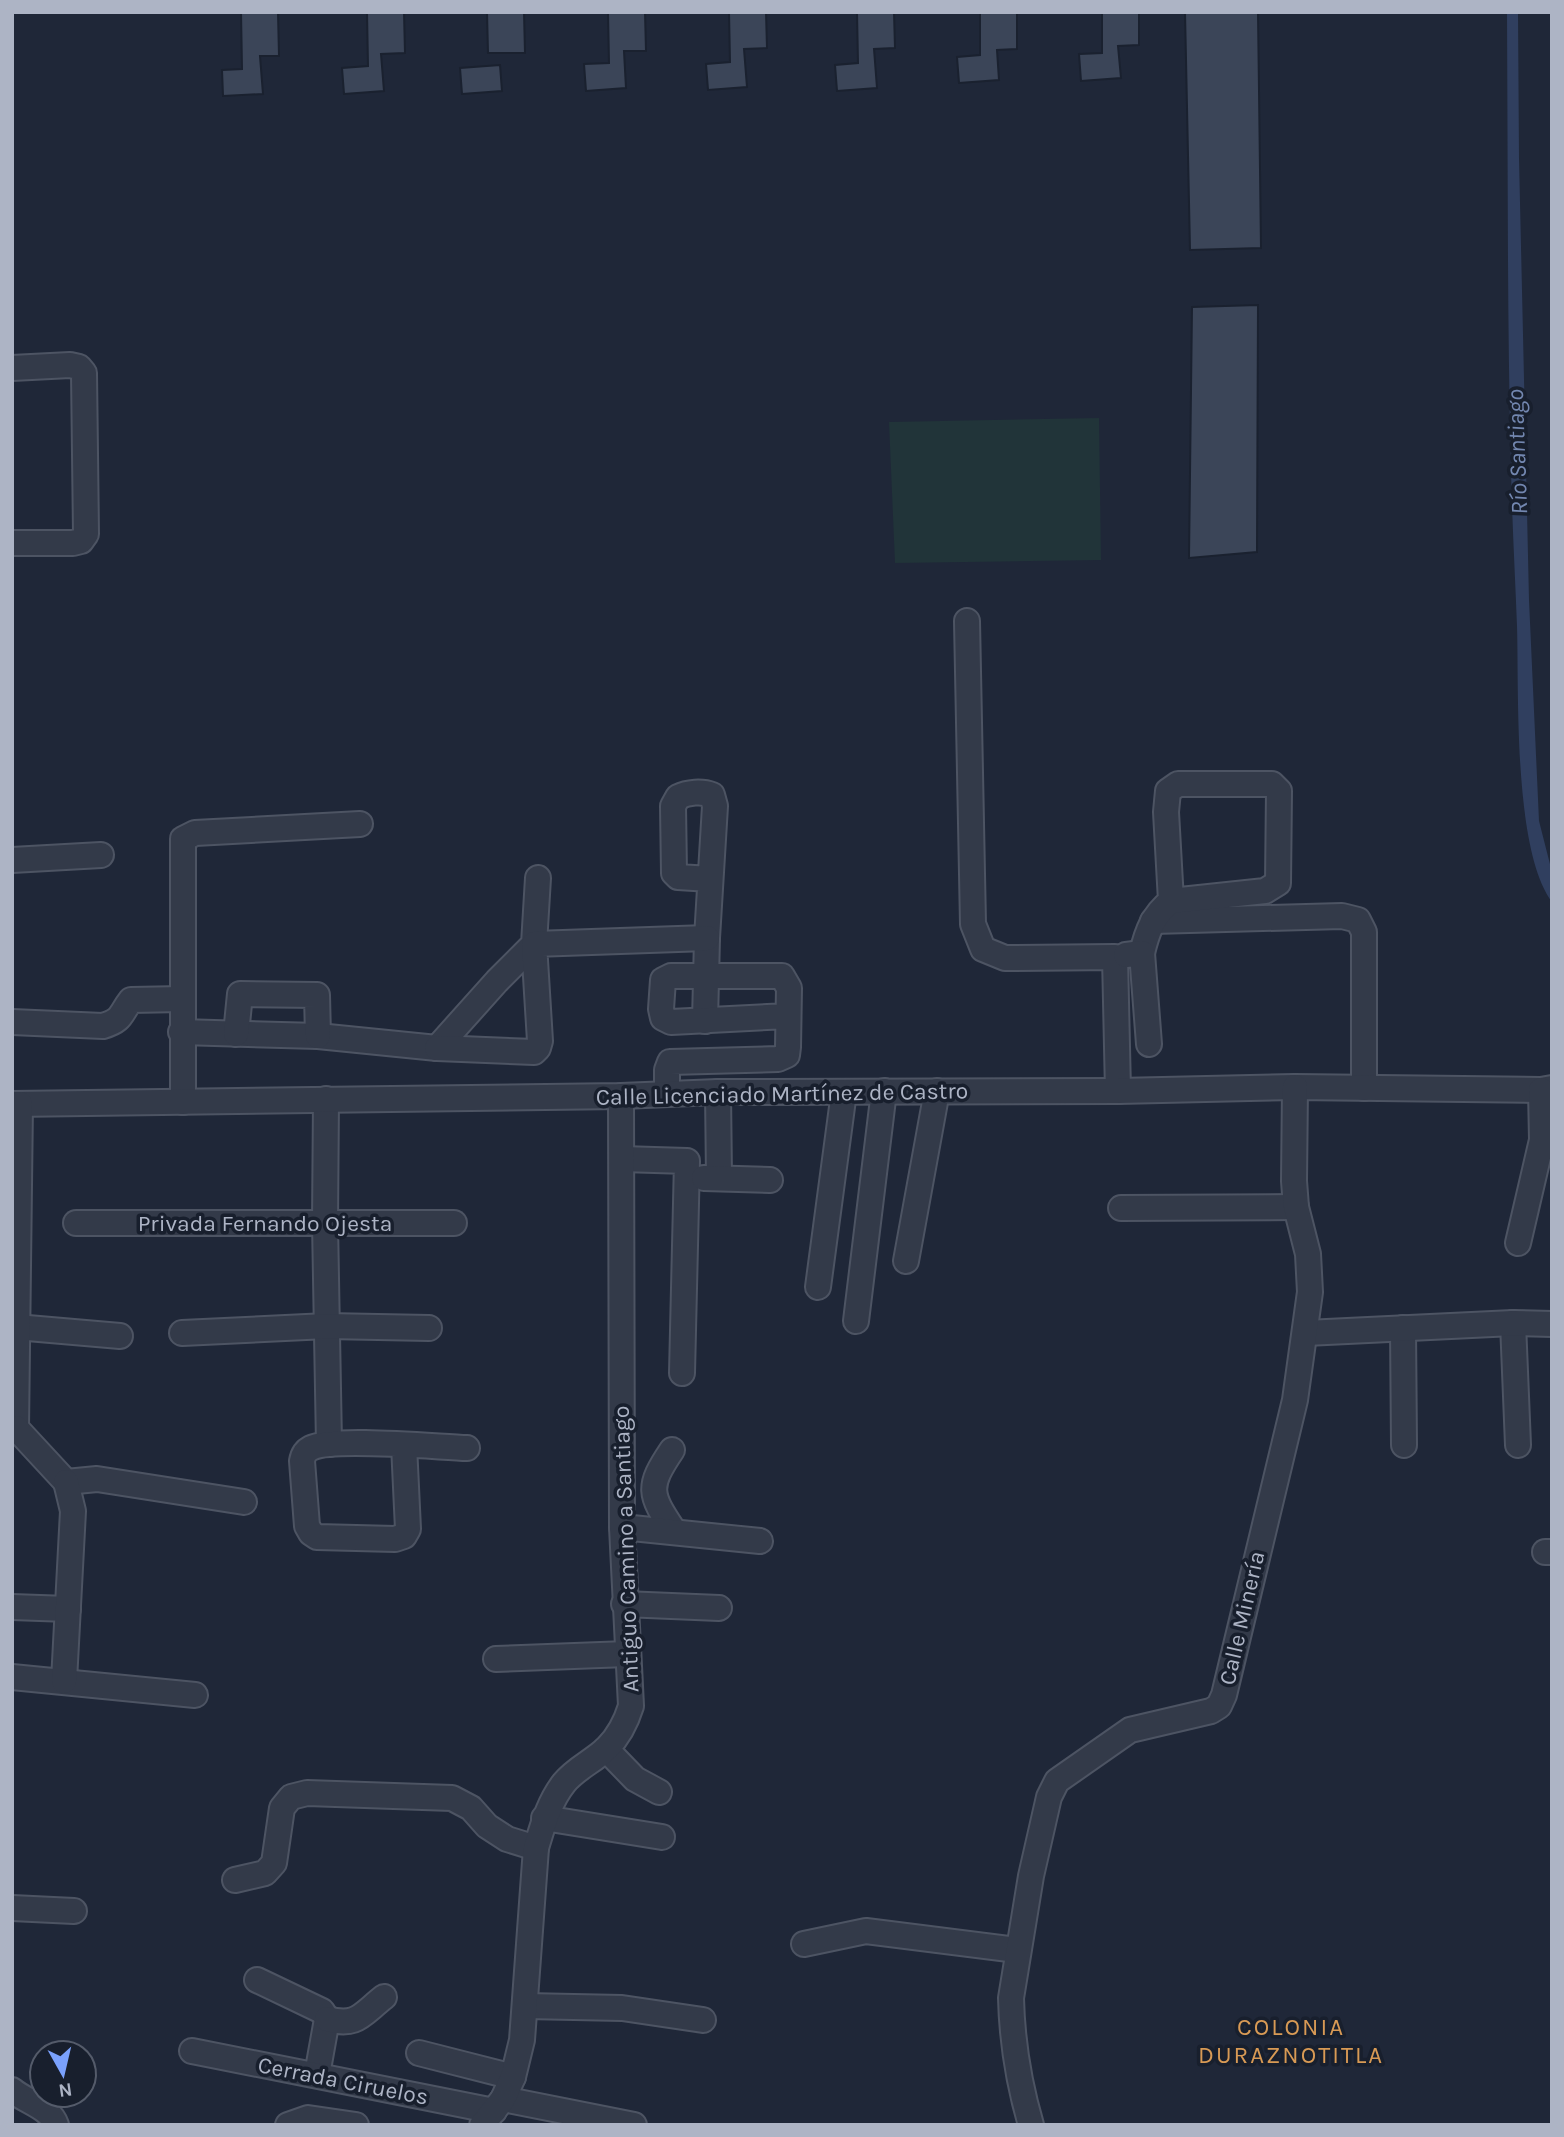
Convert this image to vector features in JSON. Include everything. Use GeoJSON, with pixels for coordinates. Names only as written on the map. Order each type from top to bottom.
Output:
{"type":"FeatureCollection","features":[{"type":"Feature","properties":{"kind":"street"},"geometry":{"type":"LineString","coordinates":[[12,368],[70,365],[84,373],[86,534],[81,541],[73,544],[12,543]]}},
{"type":"Feature","properties":{"kind":"street"},"geometry":{"type":"LineString","coordinates":[[967,621],[973,924],[983,949],[1005,958],[1115,957],[1142,953]]}},
{"type":"Feature","properties":{"kind":"street"},"geometry":{"type":"LineString","coordinates":[[1149,1044],[1142,953],[1147,931],[1159,910],[1171,901],[1265,891],[1278,883],[1279,792],[1272,784],[1178,784],[1168,791],[1166,812],[1171,901]]}},
{"type":"Feature","properties":{"kind":"street"},"geometry":{"type":"LineString","coordinates":[[183,1102],[183,839],[195,833],[359,824]]}},
{"type":"Feature","properties":{"kind":"street"},"geometry":{"type":"LineString","coordinates":[[12,860],[101,855]]}},
{"type":"Feature","properties":{"kind":"street"},"geometry":{"type":"LineString","coordinates":[[181,1031],[318,1036],[437,1048],[534,1052],[540,1041],[534,944],[538,878]]}},
{"type":"Feature","properties":{"kind":"street"},"geometry":{"type":"LineString","coordinates":[[705,1021],[710,879]]}},
{"type":"Feature","properties":{"kind":"street"},"geometry":{"type":"LineString","coordinates":[[1153,921],[1342,916],[1358,920],[1364,932],[1364,1088]]}},
{"type":"Feature","properties":{"kind":"street"},"geometry":{"type":"LineString","coordinates":[[437,1048],[534,944],[706,938]]}},
{"type":"Feature","properties":{"kind":"street"},"geometry":{"type":"LineString","coordinates":[[1115,957],[1118,1091]]}},
{"type":"Feature","properties":{"kind":"street"},"geometry":{"type":"LineString","coordinates":[[667,1094],[667,1070],[670,1062],[778,1059],[787,1055],[789,988],[782,975],[671,976],[663,980],[661,1009],[663,1018],[671,1022],[788,1016]]}},
{"type":"Feature","properties":{"kind":"street"},"geometry":{"type":"LineString","coordinates":[[236,1034],[240,994],[317,995],[318,1036]]}},
{"type":"Feature","properties":{"kind":"street"},"geometry":{"type":"LineString","coordinates":[[12,1022],[103,1026],[122,1016],[131,1000],[182,999]]}},
{"type":"Feature","properties":{"kind":"street","name":"Calle Licenciado Martínez de Castro"},"geometry":{"type":"LineString","coordinates":[[16,1104],[621,1096],[718,1092],[1118,1091],[1295,1087],[1546,1089]]}},
{"type":"Feature","properties":{"kind":"street","name":"Calle Minería"},"geometry":{"type":"LineString","coordinates":[[1031,2125],[1024,2101],[1011,2017],[1011,1998],[1017,1950],[1049,1797],[1057,1781],[1130,1730],[1211,1711],[1219,1706],[1224,1695],[1295,1400],[1306,1333],[1310,1280],[1308,1254],[1296,1206],[1294,1181],[1295,1087]]}},
{"type":"Feature","properties":{"kind":"street"},"geometry":{"type":"LineString","coordinates":[[1518,1243],[1542,1140],[1546,1089]]}},
{"type":"Feature","properties":{"kind":"street"},"geometry":{"type":"LineString","coordinates":[[856,1321],[884,1091]]}},
{"type":"Feature","properties":{"kind":"street"},"geometry":{"type":"LineString","coordinates":[[906,1261],[937,1091]]}},
{"type":"Feature","properties":{"kind":"street"},"geometry":{"type":"LineString","coordinates":[[718,1092],[719,1178]]}},
{"type":"Feature","properties":{"kind":"street"},"geometry":{"type":"LineString","coordinates":[[818,1287],[844,1092]]}},
{"type":"Feature","properties":{"kind":"street","name":"Antiguo Camino a Santiago"},"geometry":{"type":"LineString","coordinates":[[498,2103],[526,2006],[536,1848],[544,1818],[565,1781],[606,1749],[625,1724],[631,1706],[622,1527],[621,1096]]}},
{"type":"Feature","properties":{"kind":"street"},"geometry":{"type":"LineString","coordinates":[[326,1099],[329,1444]]}},
{"type":"Feature","properties":{"kind":"street"},"geometry":{"type":"LineString","coordinates":[[16,1104],[14,1429],[66,1482],[73,1511],[64,1681]]}},
{"type":"Feature","properties":{"kind":"street"},"geometry":{"type":"LineString","coordinates":[[622,1159],[687,1161],[682,1373]]}},
{"type":"Feature","properties":{"kind":"street"},"geometry":{"type":"LineString","coordinates":[[686,1177],[769,1180]]}},
{"type":"Feature","properties":{"kind":"street"},"geometry":{"type":"LineString","coordinates":[[1121,1208],[1296,1206]]}},
{"type":"Feature","properties":{"kind":"street","name":"Privada Fernando Ojesta"},"geometry":{"type":"LineString","coordinates":[[76,1223],[454,1223]]}},
{"type":"Feature","properties":{"kind":"street"},"geometry":{"type":"LineString","coordinates":[[1306,1333],[1513,1323],[1552,1324]]}},
{"type":"Feature","properties":{"kind":"street"},"geometry":{"type":"LineString","coordinates":[[1513,1323],[1518,1446]]}},
{"type":"Feature","properties":{"kind":"street"},"geometry":{"type":"LineString","coordinates":[[182,1333],[327,1326],[429,1328]]}},
{"type":"Feature","properties":{"kind":"street"},"geometry":{"type":"LineString","coordinates":[[16,1327],[120,1336]]}},
{"type":"Feature","properties":{"kind":"street"},"geometry":{"type":"LineString","coordinates":[[1403,1328],[1404,1445]]}},
{"type":"Feature","properties":{"kind":"street"},"geometry":{"type":"LineString","coordinates":[[404,1446],[408,1529],[404,1535],[395,1539],[317,1537],[311,1534],[307,1526],[302,1461],[303,1454],[310,1448],[329,1444],[404,1446],[467,1448]]}},
{"type":"Feature","properties":{"kind":"street"},"geometry":{"type":"LineString","coordinates":[[672,1450],[656,1474],[653,1491],[659,1510],[674,1531]]}},
{"type":"Feature","properties":{"kind":"street"},"geometry":{"type":"LineString","coordinates":[[66,1482],[97,1479],[244,1502]]}},
{"type":"Feature","properties":{"kind":"street"},"geometry":{"type":"LineString","coordinates":[[622,1527],[760,1541]]}},
{"type":"Feature","properties":{"kind":"street"},"geometry":{"type":"LineString","coordinates":[[624,1604],[719,1608]]}},
{"type":"Feature","properties":{"kind":"street"},"geometry":{"type":"LineString","coordinates":[[12,1607],[68,1609]]}},
{"type":"Feature","properties":{"kind":"street"},"geometry":{"type":"LineString","coordinates":[[496,1659],[627,1654]]}},
{"type":"Feature","properties":{"kind":"street"},"geometry":{"type":"LineString","coordinates":[[12,1677],[195,1695]]}},
{"type":"Feature","properties":{"kind":"street"},"geometry":{"type":"LineString","coordinates":[[606,1749],[635,1779],[659,1792]]}},
{"type":"Feature","properties":{"kind":"street"},"geometry":{"type":"LineString","coordinates":[[235,1880],[265,1872],[274,1863],[282,1808],[291,1797],[307,1793],[452,1798],[471,1808],[487,1826],[507,1839],[536,1848]]}},
{"type":"Feature","properties":{"kind":"street"},"geometry":{"type":"LineString","coordinates":[[544,1818],[662,1837]]}},
{"type":"Feature","properties":{"kind":"street"},"geometry":{"type":"LineString","coordinates":[[12,1908],[74,1911]]}},
{"type":"Feature","properties":{"kind":"street"},"geometry":{"type":"LineString","coordinates":[[804,1944],[866,1931],[1017,1950]]}},
{"type":"Feature","properties":{"kind":"street"},"geometry":{"type":"LineString","coordinates":[[257,1980],[322,2011],[327,2019],[317,2075]]}},
{"type":"Feature","properties":{"kind":"street"},"geometry":{"type":"LineString","coordinates":[[327,2019],[343,2023],[353,2021],[384,1997]]}},
{"type":"Feature","properties":{"kind":"street"},"geometry":{"type":"LineString","coordinates":[[526,2006],[622,2007],[704,2020]]}},
{"type":"Feature","properties":{"kind":"street","name":"Cerrada Ciruelos"},"geometry":{"type":"LineString","coordinates":[[192,2051],[317,2075],[498,2103]]}},
{"type":"Feature","properties":{"kind":"street"},"geometry":{"type":"LineString","coordinates":[[419,2053],[498,2103],[634,2125]]}},
{"type":"Feature","properties":{"kind":"street"},"geometry":{"type":"LineString","coordinates":[[12,2090],[39,2106],[55,2119],[56,2125]]}},
{"type":"Feature","properties":{"kind":"street"},"geometry":{"type":"LineString","coordinates":[[288,2125],[308,2118],[351,2124]]}},
{"type":"Feature","properties":{"kind":"green space"},"geometry":{"type":"Polygon","coordinates":[[[1099,418],[1101,560],[895,563],[889,422],[1099,418]]]}},
{"type":"Feature","properties":{"kind":"water","name":"Río Santiago"},"geometry":{"type":"Polygon","coordinates":[[[1507,12],[1518,12],[1529,600],[1539,821],[1552,872],[1552,902],[1539,878],[1530,846],[1521,770],[1510,411],[1507,12]]]}},
{"type":"Feature","properties":{"kind":"building"},"geometry":{"type":"Polygon","coordinates":[[[241,12],[278,12],[279,56],[260,56],[263,94],[223,96],[222,70],[242,69],[241,12]]]}},
{"type":"Feature","properties":{"kind":"building"},"geometry":{"type":"Polygon","coordinates":[[[367,12],[404,12],[405,53],[381,54],[384,91],[344,94],[342,68],[368,66],[367,12]]]}},
{"type":"Feature","properties":{"kind":"building"},"geometry":{"type":"Polygon","coordinates":[[[487,12],[524,12],[525,53],[488,53],[487,12]]]}},
{"type":"Feature","properties":{"kind":"building"},"geometry":{"type":"Polygon","coordinates":[[[608,12],[645,12],[646,51],[624,51],[626,88],[586,91],[584,64],[609,63],[608,12]]]}},
{"type":"Feature","properties":{"kind":"building"},"geometry":{"type":"Polygon","coordinates":[[[729,12],[766,12],[767,48],[744,49],[747,87],[708,90],[706,64],[730,62],[729,12]]]}},
{"type":"Feature","properties":{"kind":"building"},"geometry":{"type":"Polygon","coordinates":[[[857,12],[894,12],[895,48],[874,49],[877,88],[837,91],[835,65],[858,63],[857,12]]]}},
{"type":"Feature","properties":{"kind":"building"},"geometry":{"type":"Polygon","coordinates":[[[980,12],[1017,12],[1017,49],[997,50],[999,80],[959,83],[957,57],[980,55],[980,12]]]}},
{"type":"Feature","properties":{"kind":"building"},"geometry":{"type":"Polygon","coordinates":[[[1102,12],[1139,12],[1139,45],[1118,46],[1121,78],[1081,81],[1079,54],[1102,53],[1102,12]]]}},
{"type":"Feature","properties":{"kind":"building"},"geometry":{"type":"Polygon","coordinates":[[[1185,12],[1258,12],[1261,248],[1190,250],[1185,12]]]}},
{"type":"Feature","properties":{"kind":"building"},"geometry":{"type":"Polygon","coordinates":[[[500,65],[502,91],[462,94],[460,68],[500,65]]]}},
{"type":"Feature","properties":{"kind":"building"},"geometry":{"type":"Polygon","coordinates":[[[1258,305],[1257,552],[1189,558],[1192,307],[1258,305]]]}},
{"type":"Feature","properties":{"kind":"district","name":"COLONIA DURAZNOTITLA"},"geometry":{"type":"Point","coordinates":[1291,2041]}}]}
